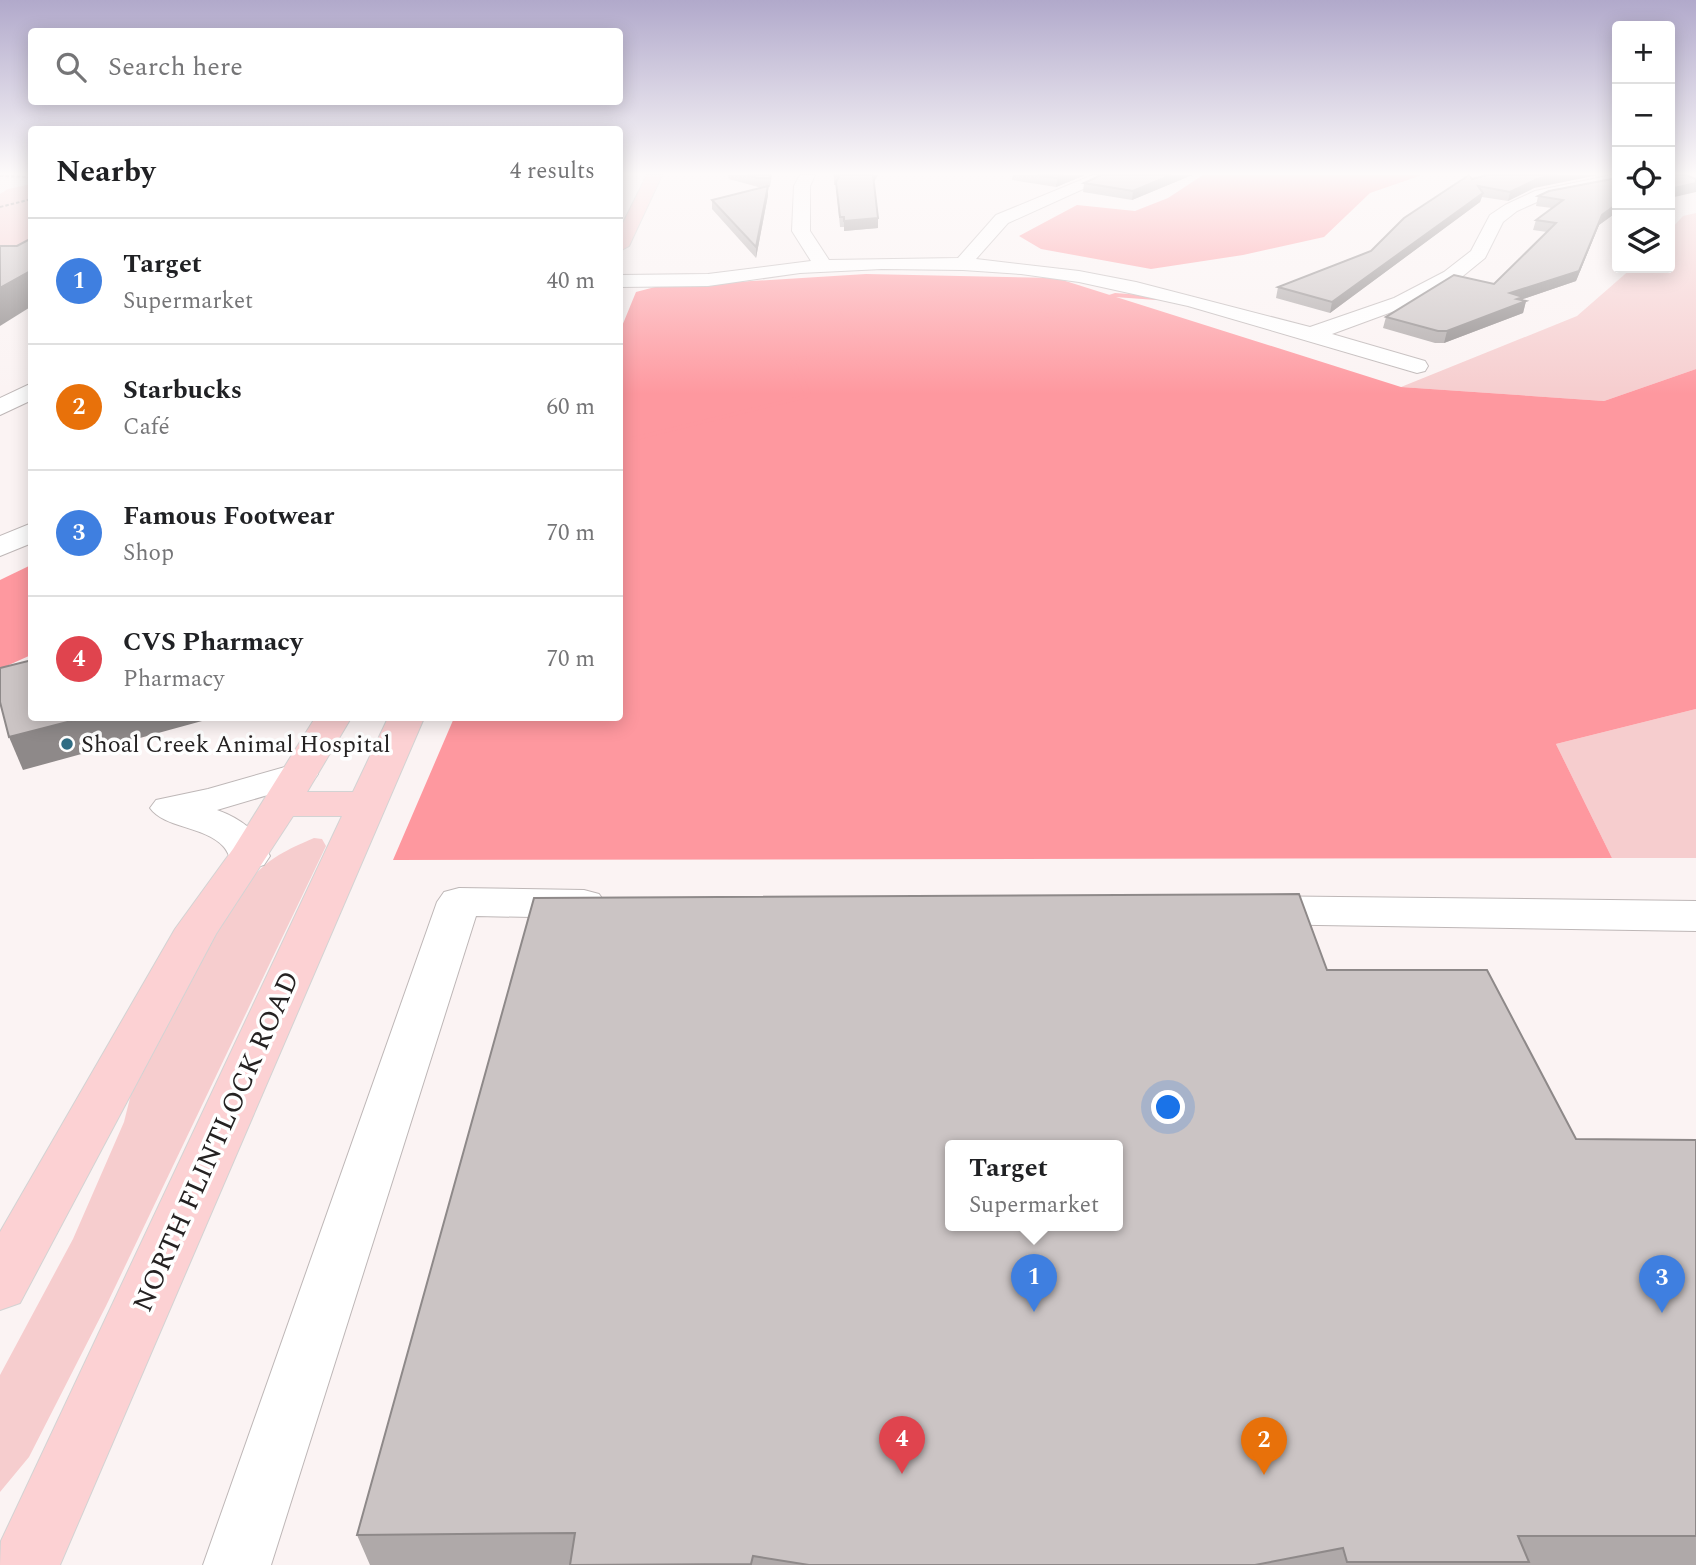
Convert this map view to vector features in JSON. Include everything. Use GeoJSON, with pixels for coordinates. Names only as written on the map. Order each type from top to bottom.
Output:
{"type":"FeatureCollection","features":[{"type":"Feature","properties":{"kind":"main road"},"geometry":{"type":"LineString","coordinates":[[0,1285],[197,929],[249,856],[331,721]]}},
{"type":"Feature","properties":{"kind":"main road","name":"NORTH FLINTLOCK ROAD"},"geometry":{"type":"LineString","coordinates":[[25,1565],[405,721]]}},
{"type":"Feature","properties":{"kind":"main road"},"geometry":{"type":"LineString","coordinates":[[290,789],[367,803]]}},
{"type":"Feature","properties":{"kind":"street"},"geometry":{"type":"LineString","coordinates":[[812,248],[824,267]]}},
{"type":"Feature","properties":{"kind":"street"},"geometry":{"type":"LineString","coordinates":[[963,264],[977,248]]}},
{"type":"Feature","properties":{"kind":"street"},"geometry":{"type":"LineString","coordinates":[[1311,334],[1401,302],[1451,276],[1479,254],[1482,248]]}},
{"type":"Feature","properties":{"kind":"street"},"geometry":{"type":"LineString","coordinates":[[623,275],[747,274],[910,263],[963,264],[1056,272],[1101,280],[1311,334],[1418,366]]}},
{"type":"Feature","properties":{"kind":"street"},"geometry":{"type":"LineString","coordinates":[[623,281],[722,279],[747,274]]}},
{"type":"Feature","properties":{"kind":"street"},"geometry":{"type":"LineString","coordinates":[[0,408],[28,392]]}},
{"type":"Feature","properties":{"kind":"street"},"geometry":{"type":"LineString","coordinates":[[0,416],[28,419]]}},
{"type":"Feature","properties":{"kind":"street"},"geometry":{"type":"LineString","coordinates":[[0,547],[28,534]]}},
{"type":"Feature","properties":{"kind":"street"},"geometry":{"type":"LineString","coordinates":[[249,856],[245,843],[224,828],[170,808],[290,789]]}},
{"type":"Feature","properties":{"kind":"street"},"geometry":{"type":"LineString","coordinates":[[237,1565],[459,902],[625,904]]}},
{"type":"Feature","properties":{"kind":"street"},"geometry":{"type":"LineString","coordinates":[[1208,910],[1696,916]]}},
{"type":"Feature","properties":{"kind":"shaded area"},"geometry":{"type":"Polygon","coordinates":[[[0,248],[28,248],[28,254],[0,254],[0,248]]]}},
{"type":"Feature","properties":{"kind":"shaded area"},"geometry":{"type":"Polygon","coordinates":[[[1039,248],[1274,248],[1151,269],[1039,248]]]}},
{"type":"Feature","properties":{"kind":"shaded area"},"geometry":{"type":"Polygon","coordinates":[[[1675,248],[1696,248],[1696,369],[1604,401],[1401,387],[1577,316],[1626,273],[1675,273],[1675,248]]]}},
{"type":"Feature","properties":{"kind":"shaded area"},"geometry":{"type":"Polygon","coordinates":[[[866,274],[1056,278],[1401,387],[1604,401],[1696,369],[1696,709],[1556,744],[1612,858],[393,860],[453,721],[623,721],[623,324],[636,292],[655,287],[866,274]]]}},
{"type":"Feature","properties":{"kind":"shaded area"},"geometry":{"type":"Polygon","coordinates":[[[28,566],[28,656],[0,669],[0,580],[28,566]]]}},
{"type":"Feature","properties":{"kind":"shaded area"},"geometry":{"type":"Polygon","coordinates":[[[1696,709],[1696,858],[1612,858],[1556,744],[1696,709]]]}},
{"type":"Feature","properties":{"kind":"shaded area"},"geometry":{"type":"Polygon","coordinates":[[[314,838],[322,839],[326,846],[106,1306],[29,1457],[0,1492],[0,1375],[73,1239],[124,1122],[136,1074],[247,884],[271,860],[314,838]]]}},
{"type":"Feature","properties":{"kind":"building"},"geometry":{"type":"Polygon","coordinates":[[[0,248],[28,248],[28,272],[0,288],[0,248]]]}},
{"type":"Feature","properties":{"kind":"building"},"geometry":{"type":"Polygon","coordinates":[[[1374,248],[1407,248],[1332,302],[1278,287],[1374,248]]]}},
{"type":"Feature","properties":{"kind":"building"},"geometry":{"type":"Polygon","coordinates":[[[1531,248],[1588,248],[1579,271],[1510,293],[1523,297],[1517,299],[1526,301],[1447,331],[1386,317],[1454,275],[1494,284],[1531,248]]]}},
{"type":"Feature","properties":{"kind":"building"},"geometry":{"type":"Polygon","coordinates":[[[28,661],[28,721],[71,721],[9,737],[0,702],[0,668],[28,661]]]}},
{"type":"Feature","properties":{"kind":"building"},"geometry":{"type":"Polygon","coordinates":[[[1299,894],[1327,970],[1487,970],[1576,1139],[1696,1140],[1696,1536],[1518,1536],[1529,1562],[1347,1562],[1343,1548],[1255,1565],[809,1565],[753,1556],[751,1564],[570,1565],[575,1533],[357,1535],[534,898],[1299,894]]]}},
{"type":"Feature","properties":{"kind":"waterway"},"geometry":{"type":"LineString","coordinates":[[623,441],[809,396],[791,360],[868,348],[836,311],[943,298],[1051,316],[1115,295],[1156,298]]}},
{"type":"Feature","properties":{"kind":"waterway"},"geometry":{"type":"LineString","coordinates":[[0,630],[28,623]]}},
{"type":"Feature","properties":{"kind":"place","name":"Shoal Creek Animal Hospital"},"geometry":{"type":"Point","coordinates":[67,744]}},
{"type":"Feature","properties":{"kind":"place","name":"Target"},"geometry":{"type":"Point","coordinates":[1034,1312]}},
{"type":"Feature","properties":{"kind":"place","name":"Famous Footwear"},"geometry":{"type":"Point","coordinates":[1662,1313]}},
{"type":"Feature","properties":{"kind":"place","name":"CVS Pharmacy"},"geometry":{"type":"Point","coordinates":[902,1474]}},
{"type":"Feature","properties":{"kind":"place","name":"Starbucks"},"geometry":{"type":"Point","coordinates":[1264,1475]}}]}
